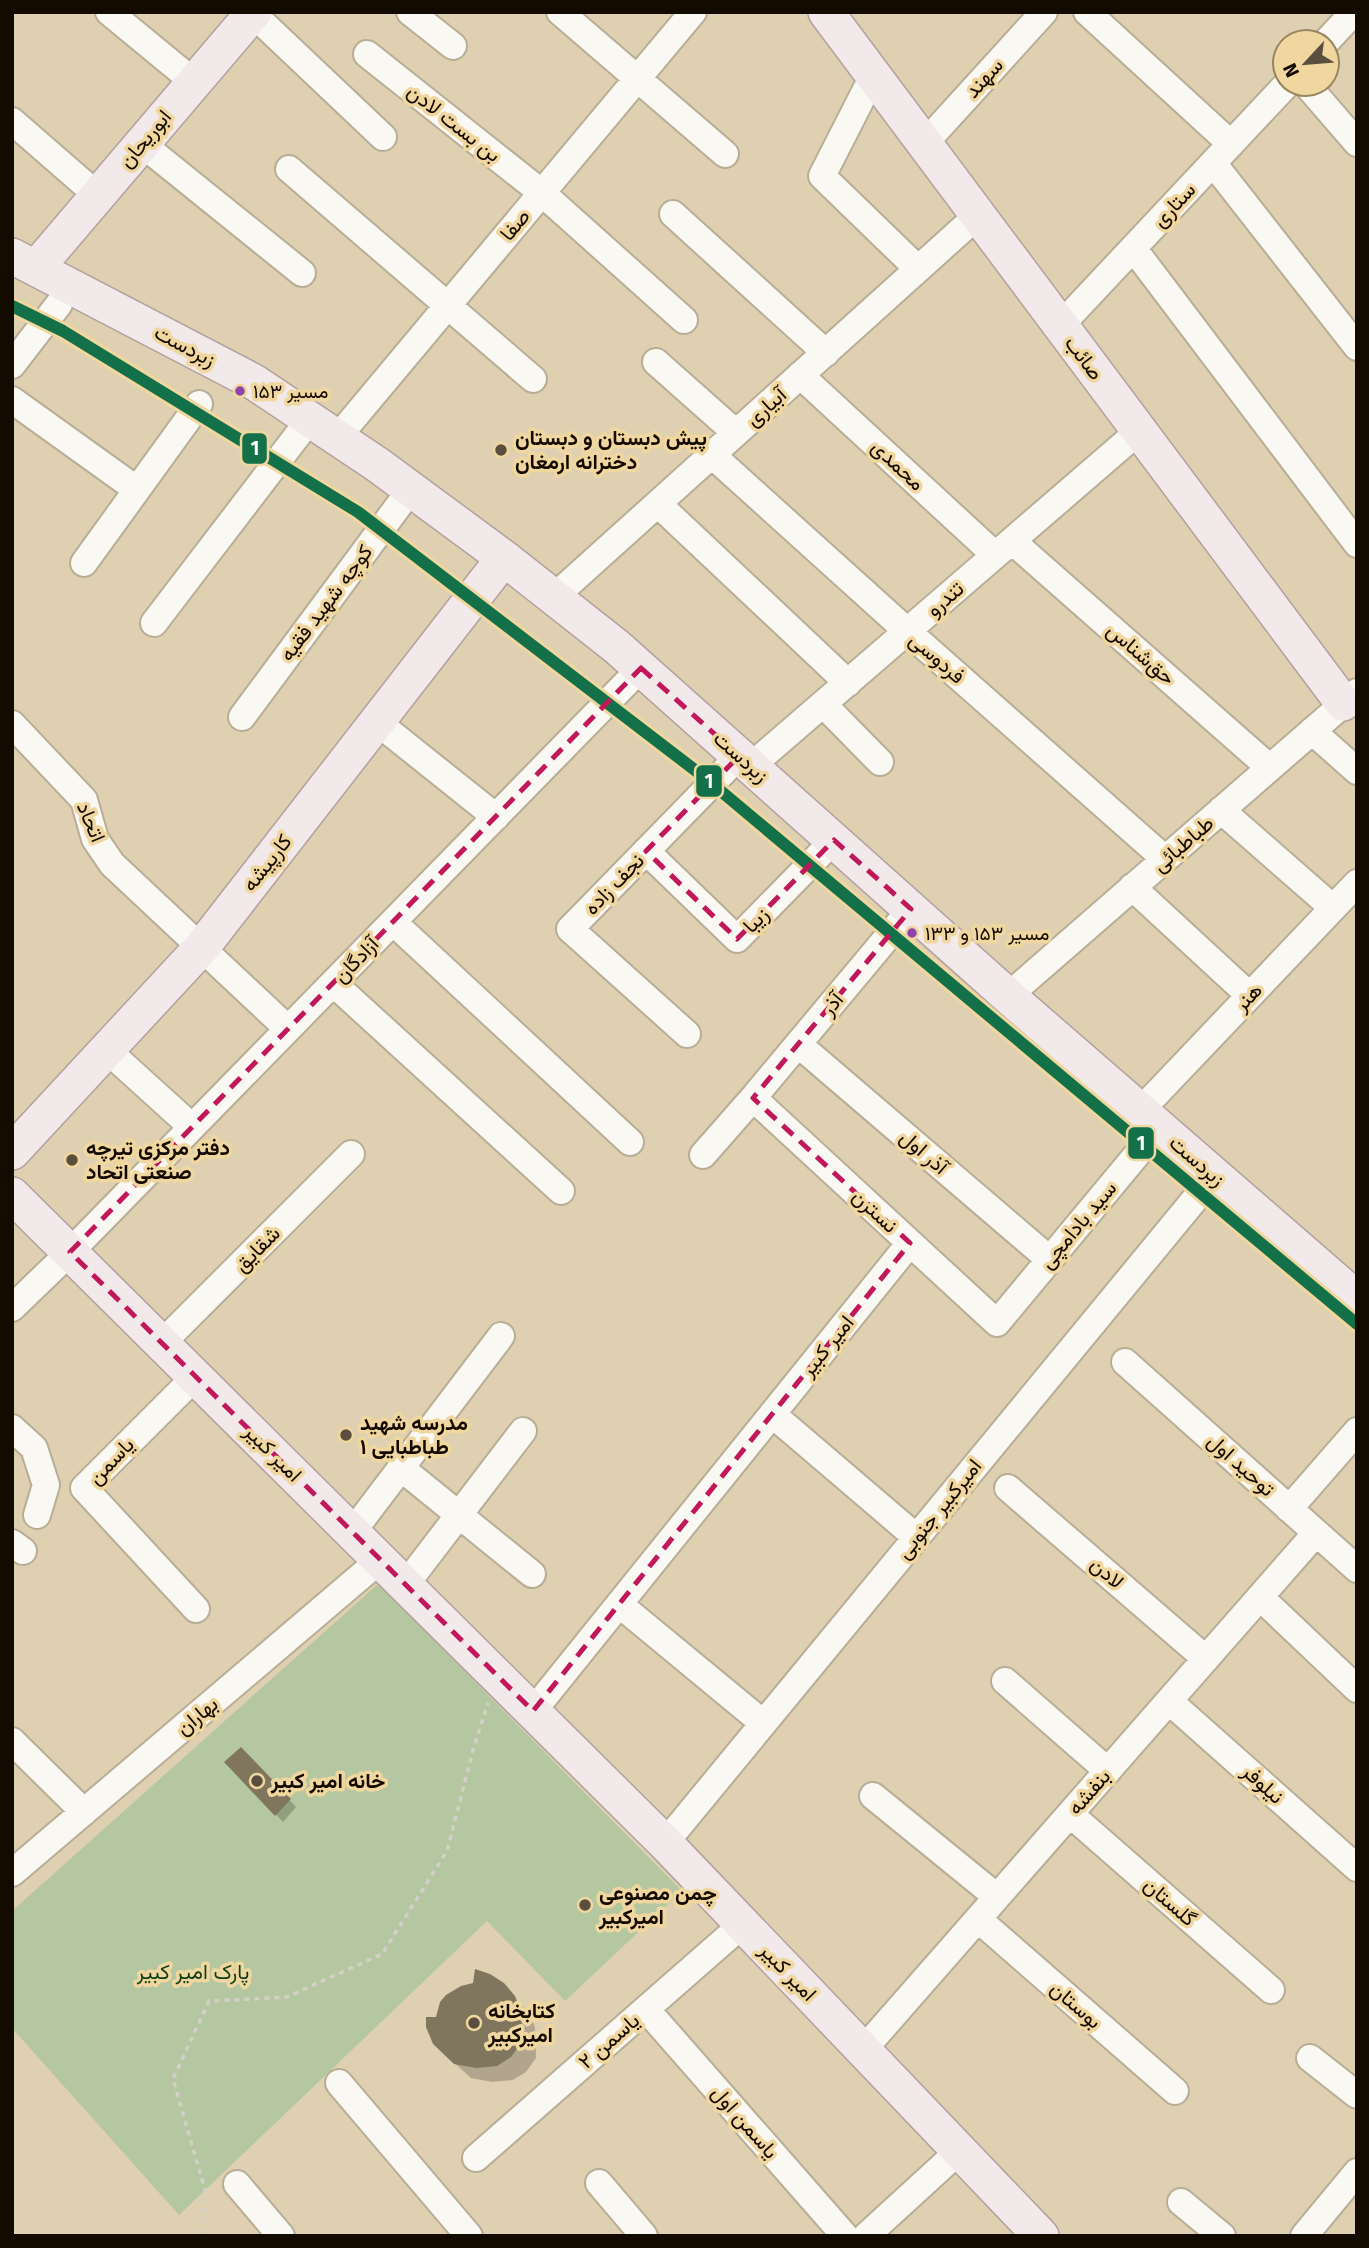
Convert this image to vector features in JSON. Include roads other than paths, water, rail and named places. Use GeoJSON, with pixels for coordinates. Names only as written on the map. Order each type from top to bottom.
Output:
{"type":"FeatureCollection","features":[{"type":"Feature","properties":{"kind":"main road","name":"صائب"},"geometry":{"type":"LineString","coordinates":[[826,12],[1139,431],[1350,698]]}},
{"type":"Feature","properties":{"kind":"main road","name":"ابوریحان"},"geometry":{"type":"LineString","coordinates":[[25,261],[97,195],[253,13]]}},
{"type":"Feature","properties":{"kind":"main road","name":"زبردست"},"geometry":{"type":"LineString","coordinates":[[25,261],[66,295],[254,382],[411,489],[504,558],[641,668],[1009,996],[1357,1298]]}},
{"type":"Feature","properties":{"kind":"main road","name":"کارپیشه"},"geometry":{"type":"LineString","coordinates":[[12,1153],[202,947],[504,558]]}},
{"type":"Feature","properties":{"kind":"main road","name":"امیر کبیر"},"geometry":{"type":"LineString","coordinates":[[12,1195],[665,1843],[1041,2236]]}},
{"type":"Feature","properties":{"kind":"street"},"geometry":{"type":"LineString","coordinates":[[109,12],[194,82]]}},
{"type":"Feature","properties":{"kind":"street"},"geometry":{"type":"LineString","coordinates":[[410,12],[453,46]]}},
{"type":"Feature","properties":{"kind":"street"},"geometry":{"type":"LineString","coordinates":[[561,12],[725,154]]}},
{"type":"Feature","properties":{"kind":"street","name":"صفا"},"geometry":{"type":"LineString","coordinates":[[154,623],[323,429],[447,306],[693,12]]}},
{"type":"Feature","properties":{"kind":"street","name":"سهند"},"geometry":{"type":"LineString","coordinates":[[924,144],[1044,12]]}},
{"type":"Feature","properties":{"kind":"street"},"geometry":{"type":"LineString","coordinates":[[1087,12],[1222,154],[1357,347]]}},
{"type":"Feature","properties":{"kind":"street"},"geometry":{"type":"LineString","coordinates":[[253,13],[383,137]]}},
{"type":"Feature","properties":{"kind":"street","name":"بن بست لادن"},"geometry":{"type":"LineString","coordinates":[[366,54],[542,192],[684,320]]}},
{"type":"Feature","properties":{"kind":"street"},"geometry":{"type":"LineString","coordinates":[[873,76],[822,176],[918,269]]}},
{"type":"Feature","properties":{"kind":"street","name":"ستاری"},"geometry":{"type":"LineString","coordinates":[[1060,326],[1274,98]]}},
{"type":"Feature","properties":{"kind":"street"},"geometry":{"type":"LineString","coordinates":[[1318,98],[1357,144]]}},
{"type":"Feature","properties":{"kind":"street"},"geometry":{"type":"LineString","coordinates":[[12,121],[97,195]]}},
{"type":"Feature","properties":{"kind":"street"},"geometry":{"type":"LineString","coordinates":[[142,144],[302,273]]}},
{"type":"Feature","properties":{"kind":"street"},"geometry":{"type":"LineString","coordinates":[[289,169],[533,379]]}},
{"type":"Feature","properties":{"kind":"street"},"geometry":{"type":"LineString","coordinates":[[673,215],[825,352]]}},
{"type":"Feature","properties":{"kind":"street","name":"آبیاری"},"geometry":{"type":"LineString","coordinates":[[554,597],[977,216]]}},
{"type":"Feature","properties":{"kind":"street"},"geometry":{"type":"LineString","coordinates":[[1133,248],[1357,544]]}},
{"type":"Feature","properties":{"kind":"street"},"geometry":{"type":"LineString","coordinates":[[12,365],[66,295]]}},
{"type":"Feature","properties":{"kind":"street"},"geometry":{"type":"LineString","coordinates":[[656,362],[736,433]]}},
{"type":"Feature","properties":{"kind":"street","name":"محمدی"},"geometry":{"type":"LineString","coordinates":[[800,375],[1003,548]]}},
{"type":"Feature","properties":{"kind":"street"},"geometry":{"type":"LineString","coordinates":[[12,400],[136,489]]}},
{"type":"Feature","properties":{"kind":"street"},"geometry":{"type":"LineString","coordinates":[[84,563],[199,404]]}},
{"type":"Feature","properties":{"kind":"street","name":"تندرو"},"geometry":{"type":"LineString","coordinates":[[745,761],[823,704],[1139,431]]}},
{"type":"Feature","properties":{"kind":"street","name":"فردوسی"},"geometry":{"type":"LineString","coordinates":[[712,455],[1165,859]]}},
{"type":"Feature","properties":{"kind":"street","name":"کوچه شهید فقیه"},"geometry":{"type":"LineString","coordinates":[[242,717],[411,489]]}},
{"type":"Feature","properties":{"kind":"street"},"geometry":{"type":"LineString","coordinates":[[658,504],[848,683]]}},
{"type":"Feature","properties":{"kind":"street","name":"حق‌شناس"},"geometry":{"type":"LineString","coordinates":[[1003,548],[1270,768]]}},
{"type":"Feature","properties":{"kind":"street","name":"آزادگان"},"geometry":{"type":"LineString","coordinates":[[12,1308],[70,1252],[641,668]]}},
{"type":"Feature","properties":{"kind":"street","name":"طباطبائی"},"geometry":{"type":"LineString","coordinates":[[1009,996],[1350,698]]}},
{"type":"Feature","properties":{"kind":"street"},"geometry":{"type":"LineString","coordinates":[[823,704],[880,762]]}},
{"type":"Feature","properties":{"kind":"street"},"geometry":{"type":"LineString","coordinates":[[377,722],[496,817]]}},
{"type":"Feature","properties":{"kind":"street","name":"اتحاد"},"geometry":{"type":"LineString","coordinates":[[12,724],[85,800],[95,839],[112,864],[288,1029]]}},
{"type":"Feature","properties":{"kind":"street"},"geometry":{"type":"LineString","coordinates":[[1312,730],[1357,771]]}},
{"type":"Feature","properties":{"kind":"street","name":"نجف زاده"},"geometry":{"type":"LineString","coordinates":[[687,1034],[570,929],[646,851],[745,761]]}},
{"type":"Feature","properties":{"kind":"street"},"geometry":{"type":"LineString","coordinates":[[1221,810],[1333,908]]}},
{"type":"Feature","properties":{"kind":"street","name":"زیبا"},"geometry":{"type":"LineString","coordinates":[[646,851],[737,939],[834,841]]}},
{"type":"Feature","properties":{"kind":"street","name":"هنر"},"geometry":{"type":"LineString","coordinates":[[1149,1119],[1250,995],[1357,883]]}},
{"type":"Feature","properties":{"kind":"street"},"geometry":{"type":"LineString","coordinates":[[1132,887],[1250,995]]}},
{"type":"Feature","properties":{"kind":"street","name":"آذر"},"geometry":{"type":"LineString","coordinates":[[703,1155],[754,1098],[911,909]]}},
{"type":"Feature","properties":{"kind":"street"},"geometry":{"type":"LineString","coordinates":[[393,922],[630,1142]]}},
{"type":"Feature","properties":{"kind":"street"},"geometry":{"type":"LineString","coordinates":[[333,983],[561,1191]]}},
{"type":"Feature","properties":{"kind":"street","name":"آذر اول"},"geometry":{"type":"LineString","coordinates":[[798,1044],[1049,1259]]}},
{"type":"Feature","properties":{"kind":"street"},"geometry":{"type":"LineString","coordinates":[[107,1050],[192,1127]]}},
{"type":"Feature","properties":{"kind":"street","name":"نسترن"},"geometry":{"type":"LineString","coordinates":[[754,1098],[997,1323]]}},
{"type":"Feature","properties":{"kind":"street","name":"سید بادامچی"},"geometry":{"type":"LineString","coordinates":[[997,1323],[1049,1259],[1149,1119]]}},
{"type":"Feature","properties":{"kind":"street","name":"شقایق"},"geometry":{"type":"LineString","coordinates":[[162,1343],[351,1154]]}},
{"type":"Feature","properties":{"kind":"street","name":"امیرکبیر جنوبی"},"geometry":{"type":"LineString","coordinates":[[665,1843],[1214,1176]]}},
{"type":"Feature","properties":{"kind":"street","name":"امیر کبیر"},"geometry":{"type":"LineString","coordinates":[[533,1711],[910,1243]]}},
{"type":"Feature","properties":{"kind":"street"},"geometry":{"type":"LineString","coordinates":[[353,1531],[501,1336]]}},
{"type":"Feature","properties":{"kind":"street","name":"توحید اول"},"geometry":{"type":"LineString","coordinates":[[1125,1362],[1357,1570]]}},
{"type":"Feature","properties":{"kind":"street","name":"یاسمن"},"geometry":{"type":"LineString","coordinates":[[196,1376],[84,1488],[196,1609]]}},
{"type":"Feature","properties":{"kind":"street"},"geometry":{"type":"LineString","coordinates":[[772,1414],[916,1537]]}},
{"type":"Feature","properties":{"kind":"street"},"geometry":{"type":"LineString","coordinates":[[12,1428],[34,1448],[46,1485],[37,1515]]}},
{"type":"Feature","properties":{"kind":"street"},"geometry":{"type":"LineString","coordinates":[[1289,1508],[1357,1430]]}},
{"type":"Feature","properties":{"kind":"street"},"geometry":{"type":"LineString","coordinates":[[406,1584],[523,1431]]}},
{"type":"Feature","properties":{"kind":"street"},"geometry":{"type":"LineString","coordinates":[[401,1468],[532,1574]]}},
{"type":"Feature","properties":{"kind":"street","name":"لادن"},"geometry":{"type":"LineString","coordinates":[[1008,1488],[1206,1659]]}},
{"type":"Feature","properties":{"kind":"street","name":"بنفشه"},"geometry":{"type":"LineString","coordinates":[[863,2050],[1316,1533]]}},
{"type":"Feature","properties":{"kind":"street","name":"بهاران"},"geometry":{"type":"LineString","coordinates":[[12,1873],[381,1559]]}},
{"type":"Feature","properties":{"kind":"street"},"geometry":{"type":"LineString","coordinates":[[1260,1597],[1357,1689]]}},
{"type":"Feature","properties":{"kind":"street"},"geometry":{"type":"LineString","coordinates":[[619,1604],[763,1723]]}},
{"type":"Feature","properties":{"kind":"street"},"geometry":{"type":"LineString","coordinates":[[1005,1681],[1108,1770]]}},
{"type":"Feature","properties":{"kind":"street","name":"نیلوفر"},"geometry":{"type":"LineString","coordinates":[[1169,1701],[1357,1868]]}},
{"type":"Feature","properties":{"kind":"street"},"geometry":{"type":"LineString","coordinates":[[12,1741],[84,1812]]}},
{"type":"Feature","properties":{"kind":"street"},"geometry":{"type":"LineString","coordinates":[[873,1796],[997,1897]]}},
{"type":"Feature","properties":{"kind":"street","name":"گلستان"},"geometry":{"type":"LineString","coordinates":[[1070,1814],[1271,1990]]}},
{"type":"Feature","properties":{"kind":"street","name":"بوستان"},"geometry":{"type":"LineString","coordinates":[[978,1919],[1175,2091]]}},
{"type":"Feature","properties":{"kind":"street","name":"یاسمن ۲"},"geometry":{"type":"LineString","coordinates":[[475,2158],[743,1924]]}},
{"type":"Feature","properties":{"kind":"street","name":"یاسمن اول"},"geometry":{"type":"LineString","coordinates":[[646,2009],[845,2236]]}},
{"type":"Feature","properties":{"kind":"street"},"geometry":{"type":"LineString","coordinates":[[1310,2058],[1357,2095]]}},
{"type":"Feature","properties":{"kind":"street"},"geometry":{"type":"LineString","coordinates":[[339,2083],[468,2236]]}},
{"type":"Feature","properties":{"kind":"street"},"geometry":{"type":"LineString","coordinates":[[866,2236],[959,2151]]}},
{"type":"Feature","properties":{"kind":"street"},"geometry":{"type":"LineString","coordinates":[[1304,2236],[1357,2172]]}},
{"type":"Feature","properties":{"kind":"street"},"geometry":{"type":"LineString","coordinates":[[599,2182],[644,2236]]}},
{"type":"Feature","properties":{"kind":"street"},"geometry":{"type":"LineString","coordinates":[[237,2184],[281,2236]]}},
{"type":"Feature","properties":{"kind":"street"},"geometry":{"type":"LineString","coordinates":[[1181,2202],[1222,2236]]}},
{"type":"Feature","properties":{"kind":"place","name":"مسیر ۱۵۳"},"geometry":{"type":"Point","coordinates":[240,391]}},
{"type":"Feature","properties":{"kind":"place","name":"پیش دبستان و دبستان دخترانه ارمغان"},"geometry":{"type":"Point","coordinates":[501,450]}},
{"type":"Feature","properties":{"kind":"place","name":"مسیر ۱۵۳ و ۱۳۳"},"geometry":{"type":"Point","coordinates":[912,933]}},
{"type":"Feature","properties":{"kind":"place","name":"دفتر مرکزی تیرچه صنعتی اتحاد"},"geometry":{"type":"Point","coordinates":[72,1160]}},
{"type":"Feature","properties":{"kind":"place","name":"مدرسه شهید طباطبایی ۱"},"geometry":{"type":"Point","coordinates":[346,1435]}},
{"type":"Feature","properties":{"kind":"place","name":"خانه امیر کبیر"},"geometry":{"type":"Point","coordinates":[257,1781]}},
{"type":"Feature","properties":{"kind":"place","name":"چمن مصنوعی امیرکبیر"},"geometry":{"type":"Point","coordinates":[585,1905]}},
{"type":"Feature","properties":{"kind":"place","name":"کتابخانه امیرکبیر"},"geometry":{"type":"Point","coordinates":[474,2023]}},
{"type":"Feature","properties":{"kind":"park label","name":"پارک امیر کبیر"},"geometry":{"type":"Point","coordinates":[193,1972]}}]}
